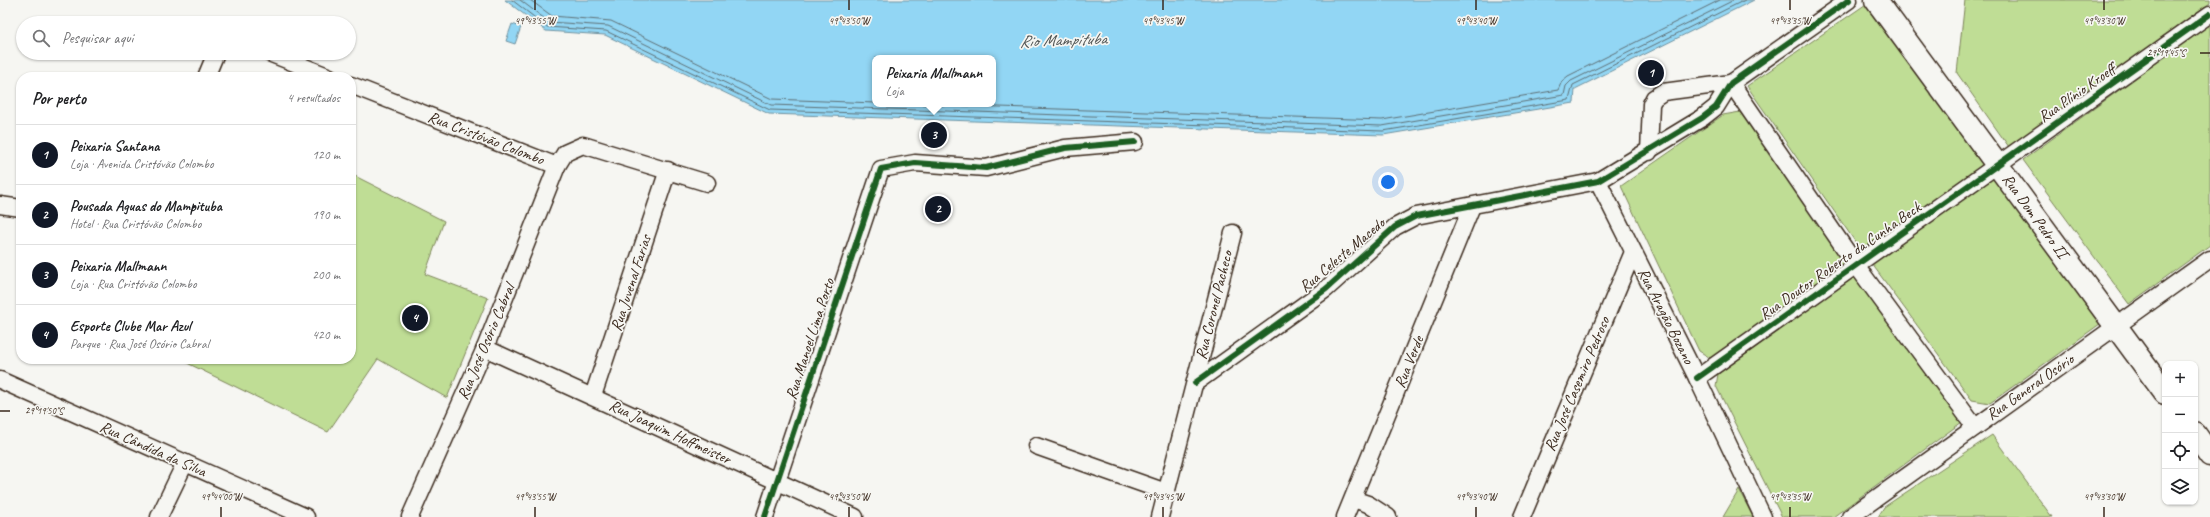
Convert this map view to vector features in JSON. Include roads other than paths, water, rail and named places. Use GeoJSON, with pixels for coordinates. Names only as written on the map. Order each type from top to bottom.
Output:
{"type":"FeatureCollection","features":[{"type":"Feature","properties":{"kind":"main road","name":"Rua Dom Pedro II"},"geometry":{"type":"LineString","coordinates":[[1876,0],[2162,389]]}},
{"type":"Feature","properties":{"kind":"main road"},"geometry":{"type":"LineString","coordinates":[[2198,438],[2210,455]]}},
{"type":"Feature","properties":{"kind":"street"},"geometry":{"type":"LineString","coordinates":[[1649,152],[1651,104],[1656,96],[1663,92],[1731,83],[1849,0]]}},
{"type":"Feature","properties":{"kind":"street","name":"Rua Plínio Kroeff"},"geometry":{"type":"LineString","coordinates":[[1997,165],[2210,14]]}},
{"type":"Feature","properties":{"kind":"street"},"geometry":{"type":"LineString","coordinates":[[208,72],[213,60]]}},
{"type":"Feature","properties":{"kind":"street"},"geometry":{"type":"LineString","coordinates":[[287,60],[317,72]]}},
{"type":"Feature","properties":{"kind":"street"},"geometry":{"type":"LineString","coordinates":[[1731,83],[1856,265],[1975,427]]}},
{"type":"Feature","properties":{"kind":"street","name":"Rua Celeste Macedo"},"geometry":{"type":"LineString","coordinates":[[1194,382],[1326,289],[1395,226],[1416,216],[1598,181],[1649,152],[1710,113],[1720,102],[1731,83]]}},
{"type":"Feature","properties":{"kind":"street","name":"Rua Cristóvão Colombo"},"geometry":{"type":"LineString","coordinates":[[356,87],[557,166],[565,153],[583,144],[707,183]]}},
{"type":"Feature","properties":{"kind":"street","name":"Rua Manoel Lima Porto"},"geometry":{"type":"LineString","coordinates":[[765,517],[881,169],[915,163],[986,168],[1065,148],[1135,142]]}},
{"type":"Feature","properties":{"kind":"street","name":"Rua Doutor Roberto da Cunha Beck"},"geometry":{"type":"LineString","coordinates":[[1697,378],[1997,165]]}},
{"type":"Feature","properties":{"kind":"street","name":"Rua José Osório Cabral"},"geometry":{"type":"LineString","coordinates":[[410,517],[485,348],[557,166]]}},
{"type":"Feature","properties":{"kind":"street","name":"Rua Juvenal Farias"},"geometry":{"type":"LineString","coordinates":[[593,396],[668,170]]}},
{"type":"Feature","properties":{"kind":"street","name":"Rua Aragão Bozano"},"geometry":{"type":"LineString","coordinates":[[1598,181],[1697,378],[1763,517]]}},
{"type":"Feature","properties":{"kind":"street"},"geometry":{"type":"LineString","coordinates":[[0,205],[16,207]]}},
{"type":"Feature","properties":{"kind":"street","name":"Rua Verde"},"geometry":{"type":"LineString","coordinates":[[1345,517],[1472,206]]}},
{"type":"Feature","properties":{"kind":"street","name":"Rua Coronel Pacheco"},"geometry":{"type":"LineString","coordinates":[[1160,517],[1233,233]]}},
{"type":"Feature","properties":{"kind":"street","name":"Rua José Casemiro Pedroso"},"geometry":{"type":"LineString","coordinates":[[1522,517],[1633,252]]}},
{"type":"Feature","properties":{"kind":"street","name":"Rua General Osório"},"geometry":{"type":"LineString","coordinates":[[1855,515],[2210,259]]}},
{"type":"Feature","properties":{"kind":"street","name":"Rua Joaquim Hoffmeister"},"geometry":{"type":"LineString","coordinates":[[485,348],[593,396],[855,517]]}},
{"type":"Feature","properties":{"kind":"street","name":"Rua Cândida da Silva"},"geometry":{"type":"LineString","coordinates":[[0,380],[306,517]]}},
{"type":"Feature","properties":{"kind":"street"},"geometry":{"type":"LineString","coordinates":[[1036,446],[1166,492]]}},
{"type":"Feature","properties":{"kind":"street"},"geometry":{"type":"LineString","coordinates":[[159,517],[185,463]]}},
{"type":"Feature","properties":{"kind":"street"},"geometry":{"type":"LineString","coordinates":[[1353,499],[1368,504],[1388,517]]}},
{"type":"Feature","properties":{"kind":"water","name":"Rio Mampituba"},"geometry":{"type":"Polygon","coordinates":[[[505,0],[1754,0],[1575,89],[1574,103],[1383,135],[769,114],[605,35],[546,31],[505,0]]]}},
{"type":"Feature","properties":{"kind":"water"},"geometry":{"type":"Polygon","coordinates":[[[512,24],[521,27],[515,44],[506,41],[512,24]]]}},
{"type":"Feature","properties":{"kind":"place","name":"Peixaria Santana"},"geometry":{"type":"Point","coordinates":[1651,73]}},
{"type":"Feature","properties":{"kind":"place","name":"Peixaria Mallmann"},"geometry":{"type":"Point","coordinates":[934,135]}},
{"type":"Feature","properties":{"kind":"place","name":"Pousada Aguas do Mampituba"},"geometry":{"type":"Point","coordinates":[938,209]}},
{"type":"Feature","properties":{"kind":"place","name":"Esporte Clube Mar Azul"},"geometry":{"type":"Point","coordinates":[415,318]}}]}
